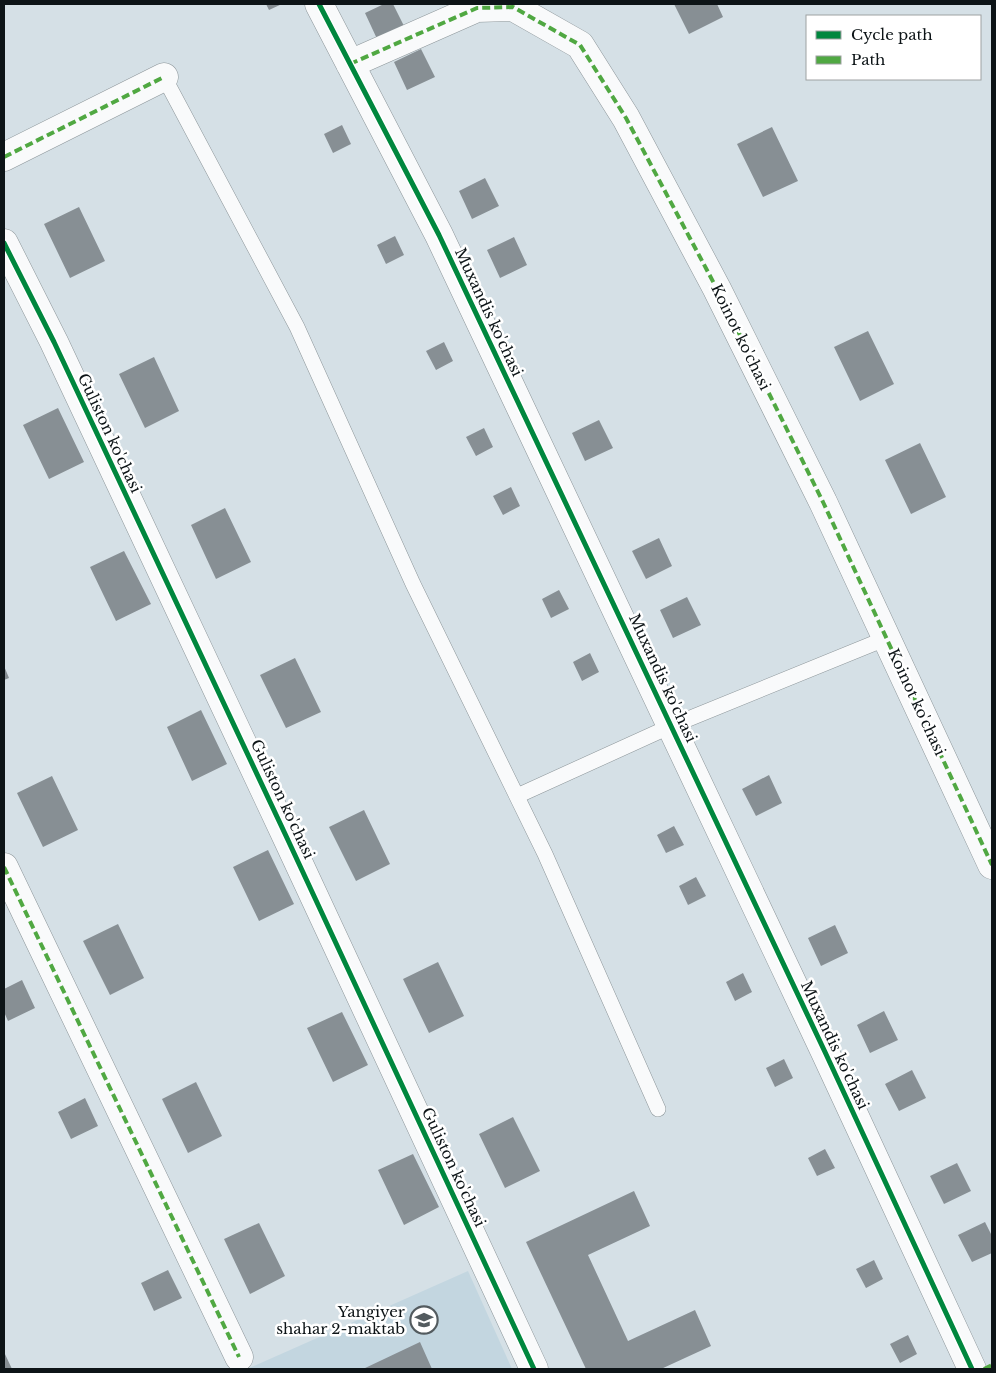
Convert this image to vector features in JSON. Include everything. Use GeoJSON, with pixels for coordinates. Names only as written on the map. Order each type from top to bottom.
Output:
{"type":"FeatureCollection","features":[{"type":"Feature","properties":{"kind":"street","name":"Muxandis ko'chasi"},"geometry":{"type":"LineString","coordinates":[[319,4],[439,235],[972,1369]]}},
{"type":"Feature","properties":{"kind":"street","name":"Koinot ko'chasi"},"geometry":{"type":"LineString","coordinates":[[350,64],[477,8],[513,7],[580,45],[626,118],[718,289],[887,638],[992,865]]}},
{"type":"Feature","properties":{"kind":"street"},"geometry":{"type":"LineString","coordinates":[[4,157],[164,77]]}},
{"type":"Feature","properties":{"kind":"street","name":"Guliston ko'chasi"},"geometry":{"type":"LineString","coordinates":[[4,243],[54,342],[279,820],[534,1369]]}},
{"type":"Feature","properties":{"kind":"street"},"geometry":{"type":"LineString","coordinates":[[4,868],[239,1358]]}},
{"type":"Feature","properties":{"kind":"street"},"geometry":{"type":"LineString","coordinates":[[984,1369],[992,1365]]}},
{"type":"Feature","properties":{"kind":"lane"},"geometry":{"type":"LineString","coordinates":[[164,77],[297,327],[413,584],[517,796],[658,1109]]}},
{"type":"Feature","properties":{"kind":"lane"},"geometry":{"type":"LineString","coordinates":[[517,796],[671,726],[887,638]]}},
{"type":"Feature","properties":{"kind":"shaded area","name":"Yangiyer shahar 2-maktab"},"geometry":{"type":"Polygon","coordinates":[[[468,1271],[512,1369],[247,1369],[468,1271]]]}},
{"type":"Feature","properties":{"kind":"building"},"geometry":{"type":"Polygon","coordinates":[[[266,4],[282,4],[269,10],[266,4]]]}},
{"type":"Feature","properties":{"kind":"building"},"geometry":{"type":"Polygon","coordinates":[[[384,4],[393,4],[405,28],[378,41],[365,13],[384,4]]]}},
{"type":"Feature","properties":{"kind":"building"},"geometry":{"type":"Polygon","coordinates":[[[674,4],[717,4],[723,17],[689,34],[674,4]]]}},
{"type":"Feature","properties":{"kind":"building"},"geometry":{"type":"Polygon","coordinates":[[[421,49],[435,77],[407,90],[394,62],[421,49]]]}},
{"type":"Feature","properties":{"kind":"building"},"geometry":{"type":"Polygon","coordinates":[[[342,125],[351,144],[333,153],[324,134],[342,125]]]}},
{"type":"Feature","properties":{"kind":"building"},"geometry":{"type":"Polygon","coordinates":[[[772,127],[798,181],[763,197],[737,144],[772,127]]]}},
{"type":"Feature","properties":{"kind":"building"},"geometry":{"type":"Polygon","coordinates":[[[485,178],[499,206],[472,219],[459,191],[485,178]]]}},
{"type":"Feature","properties":{"kind":"building"},"geometry":{"type":"Polygon","coordinates":[[[79,207],[105,261],[70,278],[44,224],[79,207]]]}},
{"type":"Feature","properties":{"kind":"building"},"geometry":{"type":"Polygon","coordinates":[[[395,236],[404,255],[386,264],[377,245],[395,236]]]}},
{"type":"Feature","properties":{"kind":"building"},"geometry":{"type":"Polygon","coordinates":[[[514,237],[527,265],[500,278],[487,250],[514,237]]]}},
{"type":"Feature","properties":{"kind":"building"},"geometry":{"type":"Polygon","coordinates":[[[868,331],[894,384],[860,401],[834,347],[868,331]]]}},
{"type":"Feature","properties":{"kind":"building"},"geometry":{"type":"Polygon","coordinates":[[[444,342],[453,361],[436,370],[426,351],[444,342]]]}},
{"type":"Feature","properties":{"kind":"building"},"geometry":{"type":"Polygon","coordinates":[[[154,357],[179,411],[145,428],[119,374],[154,357]]]}},
{"type":"Feature","properties":{"kind":"building"},"geometry":{"type":"Polygon","coordinates":[[[58,408],[84,462],[49,479],[23,425],[58,408]]]}},
{"type":"Feature","properties":{"kind":"building"},"geometry":{"type":"Polygon","coordinates":[[[599,420],[613,448],[585,461],[572,433],[599,420]]]}},
{"type":"Feature","properties":{"kind":"building"},"geometry":{"type":"Polygon","coordinates":[[[484,428],[493,447],[476,456],[466,437],[484,428]]]}},
{"type":"Feature","properties":{"kind":"building"},"geometry":{"type":"Polygon","coordinates":[[[920,443],[946,497],[911,514],[885,460],[920,443]]]}},
{"type":"Feature","properties":{"kind":"building"},"geometry":{"type":"Polygon","coordinates":[[[511,487],[520,506],[503,515],[493,496],[511,487]]]}},
{"type":"Feature","properties":{"kind":"building"},"geometry":{"type":"Polygon","coordinates":[[[225,508],[251,562],[216,579],[191,525],[225,508]]]}},
{"type":"Feature","properties":{"kind":"building"},"geometry":{"type":"Polygon","coordinates":[[[659,538],[672,566],[646,579],[632,551],[659,538]]]}},
{"type":"Feature","properties":{"kind":"building"},"geometry":{"type":"Polygon","coordinates":[[[124,551],[151,604],[116,621],[90,567],[124,551]]]}},
{"type":"Feature","properties":{"kind":"building"},"geometry":{"type":"Polygon","coordinates":[[[559,590],[569,609],[551,618],[542,599],[559,590]]]}},
{"type":"Feature","properties":{"kind":"building"},"geometry":{"type":"Polygon","coordinates":[[[687,597],[701,625],[673,638],[660,610],[687,597]]]}},
{"type":"Feature","properties":{"kind":"building"},"geometry":{"type":"Polygon","coordinates":[[[590,653],[599,672],[582,681],[573,662],[590,653]]]}},
{"type":"Feature","properties":{"kind":"building"},"geometry":{"type":"Polygon","coordinates":[[[295,658],[321,712],[286,728],[260,675],[295,658]]]}},
{"type":"Feature","properties":{"kind":"building"},"geometry":{"type":"Polygon","coordinates":[[[4,666],[9,678],[4,680],[4,666]]]}},
{"type":"Feature","properties":{"kind":"building"},"geometry":{"type":"Polygon","coordinates":[[[201,710],[227,764],[192,781],[167,727],[201,710]]]}},
{"type":"Feature","properties":{"kind":"building"},"geometry":{"type":"Polygon","coordinates":[[[769,775],[782,803],[756,816],[742,789],[769,775]]]}},
{"type":"Feature","properties":{"kind":"building"},"geometry":{"type":"Polygon","coordinates":[[[52,776],[78,830],[43,847],[17,793],[52,776]]]}},
{"type":"Feature","properties":{"kind":"building"},"geometry":{"type":"Polygon","coordinates":[[[364,810],[390,864],[356,881],[329,827],[364,810]]]}},
{"type":"Feature","properties":{"kind":"building"},"geometry":{"type":"Polygon","coordinates":[[[674,826],[684,845],[666,853],[657,835],[674,826]]]}},
{"type":"Feature","properties":{"kind":"building"},"geometry":{"type":"Polygon","coordinates":[[[268,850],[294,904],[259,921],[233,867],[268,850]]]}},
{"type":"Feature","properties":{"kind":"building"},"geometry":{"type":"Polygon","coordinates":[[[696,877],[706,896],[688,905],[679,886],[696,877]]]}},
{"type":"Feature","properties":{"kind":"building"},"geometry":{"type":"Polygon","coordinates":[[[118,924],[144,978],[110,995],[83,941],[118,924]]]}},
{"type":"Feature","properties":{"kind":"building"},"geometry":{"type":"Polygon","coordinates":[[[835,925],[848,953],[821,966],[808,938],[835,925]]]}},
{"type":"Feature","properties":{"kind":"building"},"geometry":{"type":"Polygon","coordinates":[[[438,962],[464,1016],[429,1033],[403,979],[438,962]]]}},
{"type":"Feature","properties":{"kind":"building"},"geometry":{"type":"Polygon","coordinates":[[[743,973],[752,992],[735,1001],[726,982],[743,973]]]}},
{"type":"Feature","properties":{"kind":"building"},"geometry":{"type":"Polygon","coordinates":[[[22,980],[35,1008],[8,1021],[4,1012],[4,989],[22,980]]]}},
{"type":"Feature","properties":{"kind":"building"},"geometry":{"type":"Polygon","coordinates":[[[884,1011],[898,1040],[870,1053],[857,1025],[884,1011]]]}},
{"type":"Feature","properties":{"kind":"building"},"geometry":{"type":"Polygon","coordinates":[[[342,1012],[368,1065],[333,1082],[307,1028],[342,1012]]]}},
{"type":"Feature","properties":{"kind":"building"},"geometry":{"type":"Polygon","coordinates":[[[784,1059],[793,1078],[775,1087],[766,1068],[784,1059]]]}},
{"type":"Feature","properties":{"kind":"building"},"geometry":{"type":"Polygon","coordinates":[[[912,1070],[926,1098],[899,1111],[885,1084],[912,1070]]]}},
{"type":"Feature","properties":{"kind":"building"},"geometry":{"type":"Polygon","coordinates":[[[196,1082],[222,1136],[188,1153],[162,1099],[196,1082]]]}},
{"type":"Feature","properties":{"kind":"building"},"geometry":{"type":"Polygon","coordinates":[[[85,1098],[98,1126],[71,1139],[58,1112],[85,1098]]]}},
{"type":"Feature","properties":{"kind":"building"},"geometry":{"type":"Polygon","coordinates":[[[513,1117],[540,1171],[505,1188],[479,1134],[513,1117]]]}},
{"type":"Feature","properties":{"kind":"building"},"geometry":{"type":"Polygon","coordinates":[[[825,1149],[835,1168],[817,1176],[808,1158],[825,1149]]]}},
{"type":"Feature","properties":{"kind":"building"},"geometry":{"type":"Polygon","coordinates":[[[413,1154],[439,1207],[404,1225],[378,1170],[413,1154]]]}},
{"type":"Feature","properties":{"kind":"building"},"geometry":{"type":"Polygon","coordinates":[[[957,1163],[971,1191],[944,1204],[930,1176],[957,1163]]]}},
{"type":"Feature","properties":{"kind":"building"},"geometry":{"type":"Polygon","coordinates":[[[634,1191],[650,1226],[588,1255],[628,1341],[695,1310],[711,1346],[661,1369],[586,1369],[526,1242],[634,1191]]]}},
{"type":"Feature","properties":{"kind":"building"},"geometry":{"type":"Polygon","coordinates":[[[985,1222],[992,1236],[992,1253],[972,1262],[958,1235],[985,1222]]]}},
{"type":"Feature","properties":{"kind":"building"},"geometry":{"type":"Polygon","coordinates":[[[259,1223],[285,1276],[250,1294],[224,1239],[259,1223]]]}},
{"type":"Feature","properties":{"kind":"building"},"geometry":{"type":"Polygon","coordinates":[[[874,1260],[883,1279],[866,1288],[856,1269],[874,1260]]]}},
{"type":"Feature","properties":{"kind":"building"},"geometry":{"type":"Polygon","coordinates":[[[168,1270],[182,1298],[154,1311],[141,1283],[168,1270]]]}},
{"type":"Feature","properties":{"kind":"building"},"geometry":{"type":"Polygon","coordinates":[[[908,1335],[917,1354],[900,1363],[890,1344],[908,1335]]]}},
{"type":"Feature","properties":{"kind":"building"},"geometry":{"type":"Polygon","coordinates":[[[420,1342],[432,1369],[363,1369],[420,1342]]]}},
{"type":"Feature","properties":{"kind":"building"},"geometry":{"type":"Polygon","coordinates":[[[4,1352],[12,1369],[4,1369],[4,1352]]]}},
{"type":"Feature","properties":{"kind":"marked path"},"geometry":{"type":"LineString","coordinates":[[350,64],[477,8],[513,7],[580,45],[626,118],[717,289],[823,502],[992,865]]}},
{"type":"Feature","properties":{"kind":"marked path"},"geometry":{"type":"LineString","coordinates":[[4,157],[164,77]]}},
{"type":"Feature","properties":{"kind":"marked path"},"geometry":{"type":"LineString","coordinates":[[4,867],[239,1357]]}},
{"type":"Feature","properties":{"kind":"marked path"},"geometry":{"type":"LineString","coordinates":[[984,1369],[992,1365]]}},
{"type":"Feature","properties":{"kind":"cycle path"},"geometry":{"type":"LineString","coordinates":[[319,4],[439,235],[825,1052],[972,1369]]}},
{"type":"Feature","properties":{"kind":"cycle path"},"geometry":{"type":"LineString","coordinates":[[4,243],[54,342],[534,1369]]}},
{"type":"Feature","properties":{"kind":"place","name":"Yangiyer shahar 2-maktab"},"geometry":{"type":"Point","coordinates":[424,1320]}}]}
